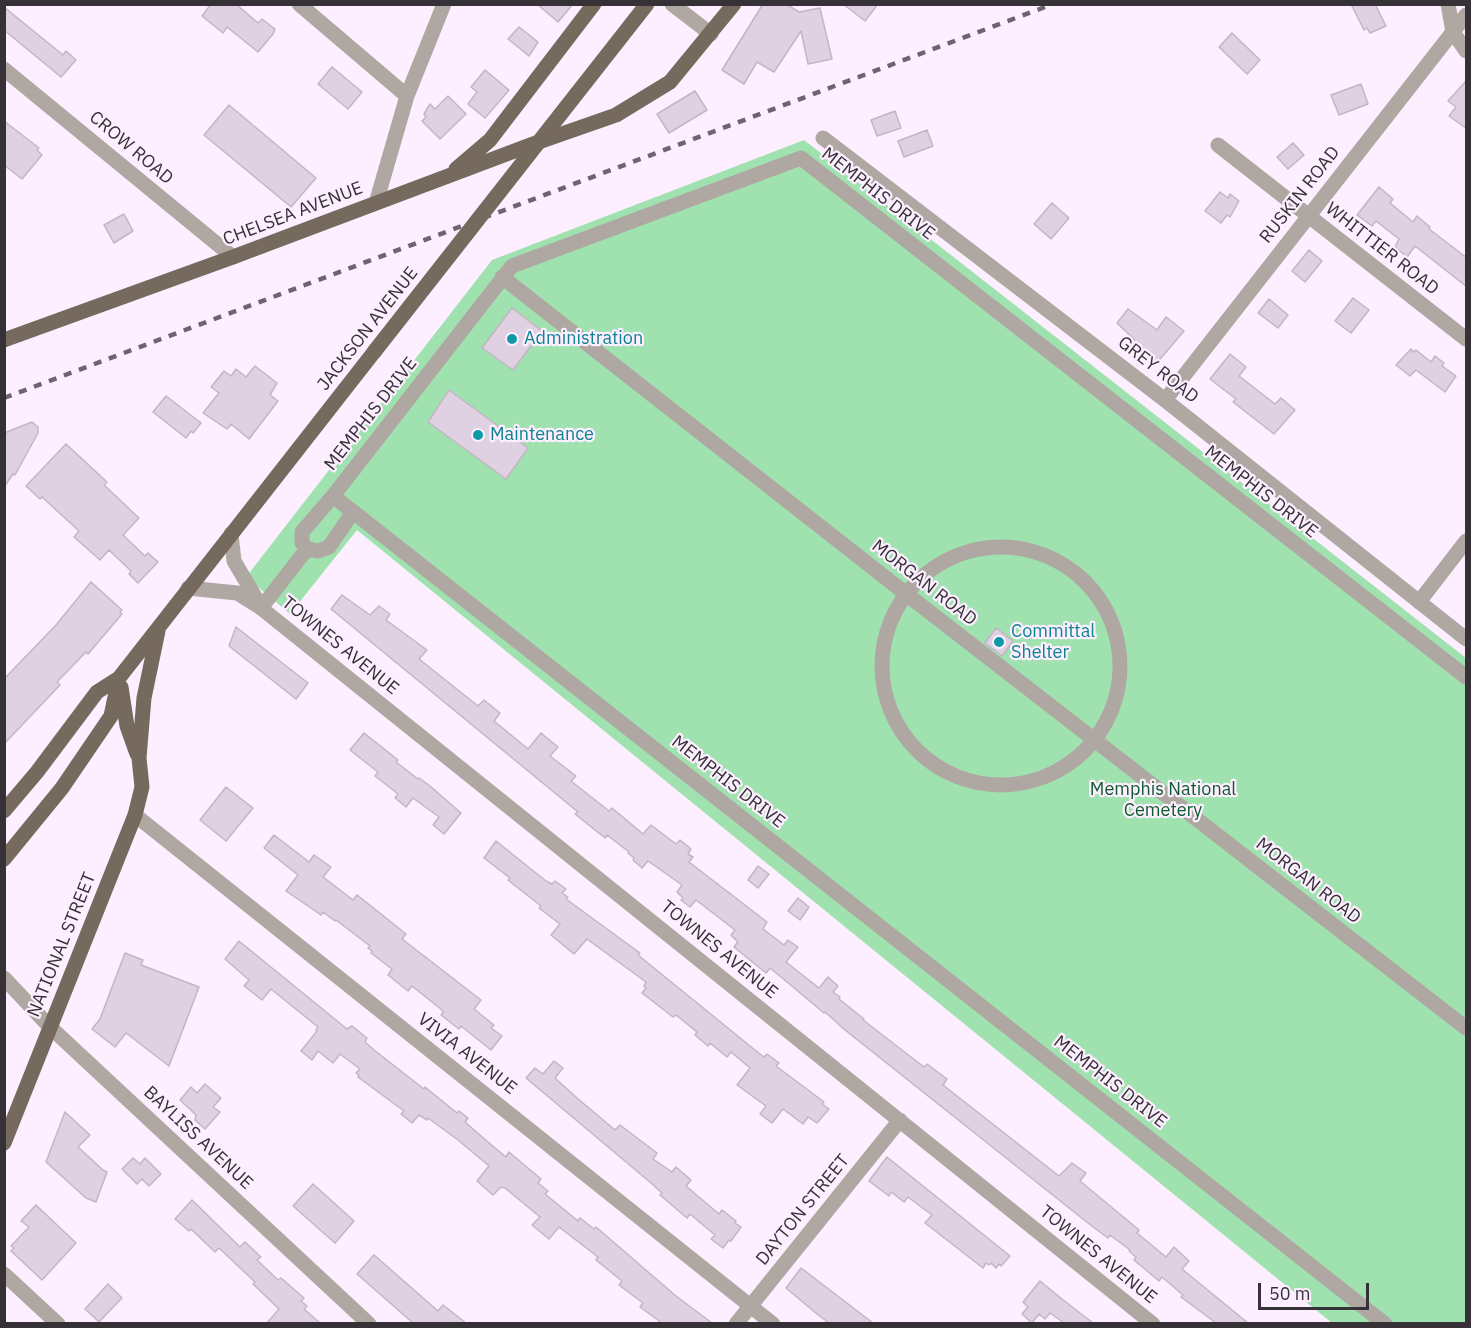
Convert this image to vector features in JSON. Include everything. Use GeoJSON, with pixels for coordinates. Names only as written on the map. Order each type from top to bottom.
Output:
{"type":"FeatureCollection","features":[{"type":"Feature","properties":{"kind":"main road"},"geometry":{"type":"LineString","coordinates":[[447,177],[490,140],[594,4]]}},
{"type":"Feature","properties":{"kind":"main road","name":"JACKSON AVENUE"},"geometry":{"type":"LineString","coordinates":[[4,811],[38,772],[96,692],[119,678],[647,4]]}},
{"type":"Feature","properties":{"kind":"main road","name":"CHELSEA AVENUE"},"geometry":{"type":"LineString","coordinates":[[4,340],[533,144],[616,116],[670,82],[734,4]]}},
{"type":"Feature","properties":{"kind":"main road","name":"NATIONAL STREET"},"geometry":{"type":"LineString","coordinates":[[4,1143],[135,815],[142,787],[139,758],[144,698],[159,626]]}},
{"type":"Feature","properties":{"kind":"main road","name":"JACKSON AVENUE"},"geometry":{"type":"LineString","coordinates":[[4,859],[62,788],[111,716],[119,678]]}},
{"type":"Feature","properties":{"kind":"main road","name":"NATIONAL STREET"},"geometry":{"type":"LineString","coordinates":[[119,678],[127,726],[139,758]]}},
{"type":"Feature","properties":{"kind":"street"},"geometry":{"type":"LineString","coordinates":[[299,4],[407,96]]}},
{"type":"Feature","properties":{"kind":"street"},"geometry":{"type":"LineString","coordinates":[[376,204],[407,96],[444,4]]}},
{"type":"Feature","properties":{"kind":"street"},"geometry":{"type":"LineString","coordinates":[[672,4],[711,34]]}},
{"type":"Feature","properties":{"kind":"street"},"geometry":{"type":"LineString","coordinates":[[1448,4],[1453,32],[1467,51]]}},
{"type":"Feature","properties":{"kind":"street","name":"RUSKIN ROAD"},"geometry":{"type":"LineString","coordinates":[[1165,400],[1467,15]]}},
{"type":"Feature","properties":{"kind":"street","name":"CROW ROAD"},"geometry":{"type":"LineString","coordinates":[[4,69],[233,257]]}},
{"type":"Feature","properties":{"kind":"street","name":"GREY ROAD"},"geometry":{"type":"LineString","coordinates":[[823,138],[1165,400],[1467,639]]}},
{"type":"Feature","properties":{"kind":"street","name":"WHITTIER ROAD"},"geometry":{"type":"LineString","coordinates":[[1218,145],[1467,339]]}},
{"type":"Feature","properties":{"kind":"street","name":"MEMPHIS DRIVE"},"geometry":{"type":"LineString","coordinates":[[1385,1323],[333,496],[512,266],[801,159],[1467,677]]}},
{"type":"Feature","properties":{"kind":"street","name":"MORGAN ROAD"},"geometry":{"type":"LineString","coordinates":[[502,277],[1095,741],[1467,1028]]}},
{"type":"Feature","properties":{"kind":"street"},"geometry":{"type":"LineString","coordinates":[[333,496],[302,532],[302,543],[307,549],[318,552],[329,547],[353,512]]}},
{"type":"Feature","properties":{"kind":"street","name":"TOWNES AVENUE"},"geometry":{"type":"LineString","coordinates":[[231,534],[234,561],[261,608]]}},
{"type":"Feature","properties":{"kind":"street"},"geometry":{"type":"LineString","coordinates":[[1419,602],[1467,541]]}},
{"type":"Feature","properties":{"kind":"street"},"geometry":{"type":"LineString","coordinates":[[1004,546],[1041,553],[1075,571],[1101,599],[1117,633],[1121,671],[1114,708],[1095,741],[1064,768],[1025,783],[984,784],[944,772],[936,766],[912,747],[889,711],[880,671],[886,630],[905,593],[932,567],[976,549],[1004,546]]}},
{"type":"Feature","properties":{"kind":"street"},"geometry":{"type":"LineString","coordinates":[[261,608],[307,549]]}},
{"type":"Feature","properties":{"kind":"street","name":"TOWNES AVENUE"},"geometry":{"type":"LineString","coordinates":[[188,588],[237,593],[261,608],[1153,1323]]}},
{"type":"Feature","properties":{"kind":"street","name":"VIVIA AVENUE"},"geometry":{"type":"LineString","coordinates":[[135,815],[773,1323]]}},
{"type":"Feature","properties":{"kind":"street","name":"BAYLISS AVENUE"},"geometry":{"type":"LineString","coordinates":[[4,978],[50,1027],[369,1323]]}},
{"type":"Feature","properties":{"kind":"street","name":"DAYTON STREET"},"geometry":{"type":"LineString","coordinates":[[736,1323],[900,1120]]}},
{"type":"Feature","properties":{"kind":"street"},"geometry":{"type":"LineString","coordinates":[[4,1274],[58,1323]]}},
{"type":"Feature","properties":{"kind":"green space","name":"Memphis National Cemetery"},"geometry":{"type":"Polygon","coordinates":[[[804,140],[1466,658],[1466,1323],[1332,1323],[357,530],[290,614],[246,577],[492,260],[804,140]]]}},
{"type":"Feature","properties":{"kind":"building"},"geometry":{"type":"Polygon","coordinates":[[[211,4],[236,4],[258,23],[262,19],[275,29],[273,34],[258,52],[227,27],[223,33],[202,16],[211,4]]]}},
{"type":"Feature","properties":{"kind":"building"},"geometry":{"type":"Polygon","coordinates":[[[537,4],[573,4],[558,22],[537,4]]]}},
{"type":"Feature","properties":{"kind":"building"},"geometry":{"type":"Polygon","coordinates":[[[763,4],[786,4],[799,12],[820,8],[832,59],[808,64],[801,31],[774,72],[757,62],[744,84],[722,70],[763,4]]]}},
{"type":"Feature","properties":{"kind":"building"},"geometry":{"type":"Polygon","coordinates":[[[843,4],[878,4],[865,21],[843,4]]]}},
{"type":"Feature","properties":{"kind":"building"},"geometry":{"type":"Polygon","coordinates":[[[1351,4],[1375,4],[1386,26],[1370,33],[1367,28],[1364,30],[1351,4]]]}},
{"type":"Feature","properties":{"kind":"building"},"geometry":{"type":"Polygon","coordinates":[[[4,7],[63,55],[66,51],[76,60],[61,77],[4,30],[4,7]]]}},
{"type":"Feature","properties":{"kind":"building"},"geometry":{"type":"Polygon","coordinates":[[[519,27],[538,42],[529,56],[508,39],[519,27]]]}},
{"type":"Feature","properties":{"kind":"building"},"geometry":{"type":"Polygon","coordinates":[[[1232,33],[1260,60],[1247,74],[1219,47],[1232,33]]]}},
{"type":"Feature","properties":{"kind":"building"},"geometry":{"type":"Polygon","coordinates":[[[332,67],[362,92],[348,109],[318,84],[332,67]]]}},
{"type":"Feature","properties":{"kind":"building"},"geometry":{"type":"Polygon","coordinates":[[[485,70],[509,90],[485,118],[468,104],[477,92],[471,87],[485,70]]]}},
{"type":"Feature","properties":{"kind":"building"},"geometry":{"type":"Polygon","coordinates":[[[1467,80],[1467,129],[1449,116],[1456,107],[1448,101],[1467,80]]]}},
{"type":"Feature","properties":{"kind":"building"},"geometry":{"type":"Polygon","coordinates":[[[1361,84],[1368,104],[1339,115],[1331,95],[1361,84]]]}},
{"type":"Feature","properties":{"kind":"building"},"geometry":{"type":"Polygon","coordinates":[[[695,91],[707,110],[669,133],[657,114],[695,91]]]}},
{"type":"Feature","properties":{"kind":"building"},"geometry":{"type":"Polygon","coordinates":[[[448,96],[466,114],[440,139],[422,121],[426,117],[424,114],[430,104],[435,109],[448,96]]]}},
{"type":"Feature","properties":{"kind":"building"},"geometry":{"type":"Polygon","coordinates":[[[229,105],[316,178],[291,207],[204,135],[229,105]]]}},
{"type":"Feature","properties":{"kind":"building"},"geometry":{"type":"Polygon","coordinates":[[[895,111],[901,128],[877,136],[871,120],[895,111]]]}},
{"type":"Feature","properties":{"kind":"building"},"geometry":{"type":"Polygon","coordinates":[[[4,121],[39,148],[37,150],[42,155],[22,179],[4,165],[4,121]]]}},
{"type":"Feature","properties":{"kind":"building"},"geometry":{"type":"Polygon","coordinates":[[[927,130],[933,146],[904,157],[898,141],[927,130]]]}},
{"type":"Feature","properties":{"kind":"building"},"geometry":{"type":"Polygon","coordinates":[[[1293,143],[1304,155],[1288,169],[1277,157],[1293,143]]]}},
{"type":"Feature","properties":{"kind":"building"},"geometry":{"type":"Polygon","coordinates":[[[1379,187],[1393,199],[1390,203],[1413,222],[1417,216],[1430,227],[1429,229],[1467,258],[1467,287],[1415,246],[1407,257],[1395,247],[1399,239],[1376,221],[1372,226],[1357,215],[1379,187]]]}},
{"type":"Feature","properties":{"kind":"building"},"geometry":{"type":"Polygon","coordinates":[[[1220,192],[1228,198],[1230,194],[1239,201],[1230,217],[1227,215],[1221,223],[1205,211],[1220,192]]]}},
{"type":"Feature","properties":{"kind":"building"},"geometry":{"type":"Polygon","coordinates":[[[1052,203],[1069,218],[1051,239],[1034,224],[1052,203]]]}},
{"type":"Feature","properties":{"kind":"building"},"geometry":{"type":"Polygon","coordinates":[[[124,214],[133,231],[114,243],[104,225],[124,214]]]}},
{"type":"Feature","properties":{"kind":"building"},"geometry":{"type":"Polygon","coordinates":[[[1309,250],[1322,261],[1305,282],[1292,271],[1309,250]]]}},
{"type":"Feature","properties":{"kind":"building"},"geometry":{"type":"Polygon","coordinates":[[[1353,298],[1369,310],[1351,333],[1335,321],[1353,298]]]}},
{"type":"Feature","properties":{"kind":"building"},"geometry":{"type":"Polygon","coordinates":[[[1269,299],[1288,315],[1278,328],[1258,313],[1269,299]]]}},
{"type":"Feature","properties":{"kind":"building","name":"Administration"},"geometry":{"type":"Polygon","coordinates":[[[512,308],[542,331],[513,370],[482,348],[512,308]]]}},
{"type":"Feature","properties":{"kind":"building"},"geometry":{"type":"Polygon","coordinates":[[[1128,309],[1157,330],[1166,317],[1184,331],[1155,365],[1141,354],[1144,349],[1117,323],[1128,309]]]}},
{"type":"Feature","properties":{"kind":"building"},"geometry":{"type":"Polygon","coordinates":[[[1411,349],[1414,352],[1416,350],[1431,362],[1435,356],[1444,363],[1442,366],[1456,376],[1445,392],[1416,370],[1410,376],[1396,365],[1411,349]]]}},
{"type":"Feature","properties":{"kind":"building"},"geometry":{"type":"Polygon","coordinates":[[[1230,354],[1246,367],[1239,376],[1275,404],[1281,398],[1295,410],[1274,434],[1233,402],[1236,399],[1210,379],[1230,354]]]}},
{"type":"Feature","properties":{"kind":"building"},"geometry":{"type":"Polygon","coordinates":[[[255,366],[277,383],[270,395],[278,401],[249,439],[231,424],[227,429],[203,413],[219,393],[211,387],[224,371],[231,376],[236,369],[246,377],[255,366]]]}},
{"type":"Feature","properties":{"kind":"building","name":"Maintenance"},"geometry":{"type":"Polygon","coordinates":[[[449,390],[528,448],[506,479],[428,422],[449,390]]]}},
{"type":"Feature","properties":{"kind":"building"},"geometry":{"type":"Polygon","coordinates":[[[166,396],[201,423],[186,438],[153,412],[166,396]]]}},
{"type":"Feature","properties":{"kind":"building"},"geometry":{"type":"Polygon","coordinates":[[[32,422],[38,427],[38,433],[15,475],[13,474],[4,487],[4,433],[32,422]]]}},
{"type":"Feature","properties":{"kind":"building"},"geometry":{"type":"Polygon","coordinates":[[[66,444],[107,482],[104,485],[139,518],[123,535],[145,556],[148,553],[158,562],[138,583],[129,574],[131,571],[109,550],[100,560],[74,537],[79,531],[42,497],[40,499],[26,486],[66,444]]]}},
{"type":"Feature","properties":{"kind":"building"},"geometry":{"type":"Polygon","coordinates":[[[91,582],[122,610],[120,612],[122,614],[88,654],[86,652],[57,682],[60,685],[4,744],[4,679],[56,625],[91,582]]]}},
{"type":"Feature","properties":{"kind":"building"},"geometry":{"type":"Polygon","coordinates":[[[342,595],[370,615],[379,606],[390,614],[386,620],[427,650],[419,659],[478,706],[484,700],[500,713],[494,721],[528,749],[541,733],[558,747],[550,756],[576,776],[571,781],[609,811],[612,808],[643,834],[651,825],[676,844],[680,840],[691,849],[688,854],[693,857],[689,862],[767,922],[763,929],[784,945],[788,940],[798,947],[786,962],[819,988],[828,977],[838,986],[833,992],[863,1020],[924,1067],[927,1064],[947,1079],[943,1085],[1059,1176],[1072,1163],[1086,1173],[1080,1181],[1139,1230],[1137,1233],[1166,1257],[1174,1247],[1189,1261],[1182,1269],[1248,1323],[1216,1323],[1181,1297],[1183,1295],[1162,1277],[1159,1281],[1134,1260],[1136,1257],[1130,1250],[1110,1235],[1108,1238],[1093,1227],[770,968],[766,973],[734,947],[738,942],[731,935],[735,930],[696,900],[690,907],[681,900],[683,898],[677,892],[682,885],[648,861],[642,868],[633,860],[629,852],[607,835],[605,838],[575,814],[578,812],[331,609],[342,595]]]}},
{"type":"Feature","properties":{"kind":"building"},"geometry":{"type":"Polygon","coordinates":[[[236,627],[308,683],[296,699],[229,646],[236,627]]]}},
{"type":"Feature","properties":{"kind":"building","name":"Committal Shelter"},"geometry":{"type":"Polygon","coordinates":[[[996,628],[1013,641],[1002,656],[985,643],[996,628]]]}},
{"type":"Feature","properties":{"kind":"building"},"geometry":{"type":"Polygon","coordinates":[[[364,733],[398,760],[396,762],[430,786],[461,813],[444,834],[433,825],[439,817],[413,798],[406,807],[395,798],[398,794],[375,776],[378,772],[350,750],[364,733]]]}},
{"type":"Feature","properties":{"kind":"building"},"geometry":{"type":"Polygon","coordinates":[[[226,787],[253,808],[226,841],[200,820],[226,787]]]}},
{"type":"Feature","properties":{"kind":"building"},"geometry":{"type":"Polygon","coordinates":[[[274,835],[309,862],[314,855],[331,867],[323,877],[353,900],[357,895],[406,934],[402,939],[481,1000],[474,1009],[494,1025],[491,1028],[502,1036],[491,1050],[461,1026],[459,1029],[441,1015],[442,1010],[412,986],[408,991],[388,975],[392,969],[371,953],[372,951],[368,948],[370,946],[336,920],[323,912],[321,915],[286,891],[298,875],[264,848],[274,835]]]}},
{"type":"Feature","properties":{"kind":"building"},"geometry":{"type":"Polygon","coordinates":[[[496,841],[546,881],[552,884],[555,881],[566,889],[562,893],[568,897],[566,899],[640,953],[638,955],[764,1057],[767,1054],[779,1063],[776,1066],[824,1102],[822,1104],[829,1109],[817,1123],[808,1117],[803,1124],[783,1109],[772,1123],[760,1114],[766,1106],[737,1085],[750,1068],[731,1052],[727,1057],[710,1043],[708,1046],[695,1035],[697,1032],[676,1015],[673,1017],[642,993],[646,988],[644,986],[646,982],[587,939],[574,954],[551,935],[560,924],[508,880],[510,878],[484,858],[496,841]]]}},
{"type":"Feature","properties":{"kind":"building"},"geometry":{"type":"Polygon","coordinates":[[[758,866],[769,874],[758,888],[748,880],[758,866]]]}},
{"type":"Feature","properties":{"kind":"building"},"geometry":{"type":"Polygon","coordinates":[[[798,898],[809,907],[800,920],[788,911],[798,898]]]}},
{"type":"Feature","properties":{"kind":"building"},"geometry":{"type":"Polygon","coordinates":[[[239,941],[347,1029],[352,1026],[367,1038],[365,1042],[424,1089],[425,1087],[457,1113],[459,1111],[468,1118],[465,1122],[488,1142],[506,1157],[509,1152],[541,1179],[538,1183],[548,1191],[545,1194],[578,1221],[580,1218],[594,1229],[596,1227],[676,1296],[712,1323],[662,1323],[640,1307],[643,1303],[619,1285],[622,1281],[596,1260],[598,1257],[559,1227],[549,1239],[532,1225],[540,1217],[505,1188],[501,1187],[493,1195],[477,1181],[489,1166],[458,1140],[428,1118],[427,1120],[419,1115],[412,1123],[401,1114],[404,1111],[358,1077],[356,1073],[360,1069],[340,1054],[333,1063],[318,1051],[312,1060],[301,1051],[318,1027],[271,989],[262,1000],[244,986],[249,980],[225,959],[239,941]]]}},
{"type":"Feature","properties":{"kind":"building"},"geometry":{"type":"Polygon","coordinates":[[[125,953],[143,960],[141,965],[199,987],[169,1066],[126,1033],[115,1047],[92,1029],[100,1019],[125,953]]]}},
{"type":"Feature","properties":{"kind":"building"},"geometry":{"type":"Polygon","coordinates":[[[554,1061],[563,1068],[555,1078],[577,1098],[615,1130],[620,1125],[657,1153],[653,1159],[672,1172],[676,1167],[691,1180],[686,1186],[719,1214],[722,1210],[736,1221],[735,1223],[741,1227],[731,1241],[729,1240],[723,1248],[711,1239],[715,1235],[690,1214],[687,1218],[660,1195],[662,1193],[651,1183],[526,1078],[535,1068],[543,1074],[554,1061]]]}},
{"type":"Feature","properties":{"kind":"building"},"geometry":{"type":"Polygon","coordinates":[[[205,1084],[221,1098],[213,1107],[220,1112],[205,1129],[195,1120],[196,1115],[180,1100],[191,1087],[197,1093],[205,1084]]]}},
{"type":"Feature","properties":{"kind":"building"},"geometry":{"type":"Polygon","coordinates":[[[65,1112],[90,1135],[78,1147],[107,1172],[96,1202],[86,1198],[46,1162],[65,1112]]]}},
{"type":"Feature","properties":{"kind":"building"},"geometry":{"type":"Polygon","coordinates":[[[887,1157],[1010,1256],[1001,1266],[999,1264],[996,1268],[991,1263],[989,1265],[986,1263],[983,1268],[925,1223],[932,1215],[908,1197],[904,1202],[891,1192],[889,1196],[869,1181],[887,1157]]]}},
{"type":"Feature","properties":{"kind":"building"},"geometry":{"type":"Polygon","coordinates":[[[133,1158],[140,1164],[145,1158],[161,1174],[149,1186],[142,1179],[137,1184],[122,1169],[133,1158]]]}},
{"type":"Feature","properties":{"kind":"building"},"geometry":{"type":"Polygon","coordinates":[[[313,1184],[354,1221],[335,1243],[293,1206],[313,1184]]]}},
{"type":"Feature","properties":{"kind":"building"},"geometry":{"type":"Polygon","coordinates":[[[192,1200],[240,1247],[245,1242],[261,1257],[257,1260],[278,1280],[281,1278],[304,1298],[301,1301],[307,1306],[304,1309],[320,1323],[267,1323],[279,1309],[253,1284],[255,1282],[219,1248],[215,1252],[191,1229],[189,1231],[175,1219],[192,1200]]]}},
{"type":"Feature","properties":{"kind":"building"},"geometry":{"type":"Polygon","coordinates":[[[36,1205],[76,1243],[42,1280],[11,1251],[14,1248],[11,1246],[29,1227],[21,1221],[36,1205]]]}},
{"type":"Feature","properties":{"kind":"building"},"geometry":{"type":"Polygon","coordinates":[[[374,1255],[438,1311],[443,1305],[466,1323],[413,1323],[357,1274],[374,1255]]]}},
{"type":"Feature","properties":{"kind":"building"},"geometry":{"type":"Polygon","coordinates":[[[801,1268],[873,1323],[829,1323],[817,1314],[786,1288],[801,1268]]]}},
{"type":"Feature","properties":{"kind":"building"},"geometry":{"type":"Polygon","coordinates":[[[1040,1281],[1093,1323],[1064,1323],[1050,1313],[1045,1319],[1039,1314],[1032,1323],[1022,1314],[1028,1307],[1023,1302],[1040,1281]]]}},
{"type":"Feature","properties":{"kind":"building"},"geometry":{"type":"Polygon","coordinates":[[[108,1284],[122,1298],[99,1322],[85,1309],[108,1284]]]}},
{"type":"Feature","properties":{"kind":"railway"},"geometry":{"type":"LineString","coordinates":[[4,398],[1053,4]]}},
{"type":"Feature","properties":{"kind":"place","name":"Administration"},"geometry":{"type":"Point","coordinates":[512,339]}},
{"type":"Feature","properties":{"kind":"place","name":"Maintenance"},"geometry":{"type":"Point","coordinates":[478,435]}},
{"type":"Feature","properties":{"kind":"place","name":"Committal Shelter"},"geometry":{"type":"Point","coordinates":[999,642]}}]}
